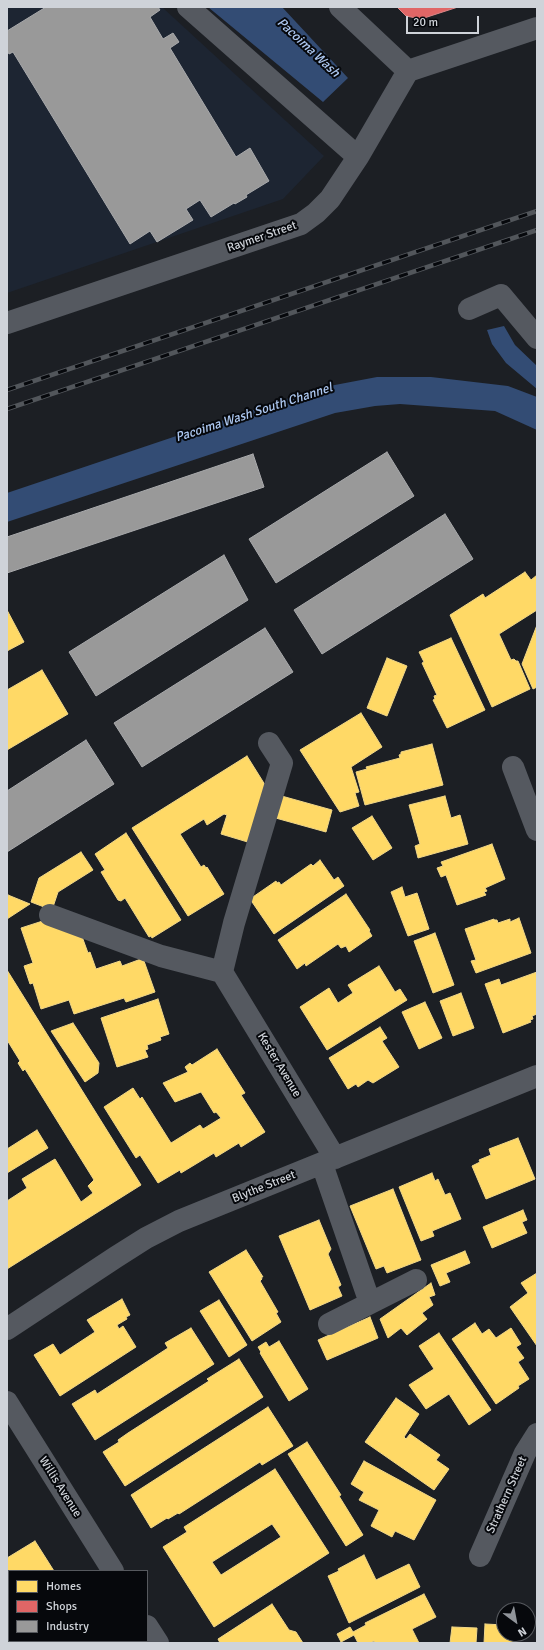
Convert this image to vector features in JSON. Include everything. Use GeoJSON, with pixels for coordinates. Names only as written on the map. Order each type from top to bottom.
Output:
{"type":"FeatureCollection","features":[{"type":"Feature","properties":{"kind":"street"},"geometry":{"type":"LineString","coordinates":[[188,7],[358,157]]}},
{"type":"Feature","properties":{"kind":"street"},"geometry":{"type":"LineString","coordinates":[[340,7],[408,71],[537,28]]}},
{"type":"Feature","properties":{"kind":"street","name":"Raymer Street"},"geometry":{"type":"LineString","coordinates":[[7,323],[301,224],[316,213],[330,199],[358,157],[408,71]]}},
{"type":"Feature","properties":{"kind":"street"},"geometry":{"type":"LineString","coordinates":[[469,309],[500,295],[537,338]]}},
{"type":"Feature","properties":{"kind":"street"},"geometry":{"type":"LineString","coordinates":[[50,916],[161,956],[222,972],[234,923],[282,763],[269,743]]}},
{"type":"Feature","properties":{"kind":"street"},"geometry":{"type":"LineString","coordinates":[[513,768],[537,830]]}},
{"type":"Feature","properties":{"kind":"street","name":"Kester Avenue"},"geometry":{"type":"LineString","coordinates":[[222,972],[329,1161],[370,1303]]}},
{"type":"Feature","properties":{"kind":"street","name":"Blythe Street"},"geometry":{"type":"LineString","coordinates":[[7,1329],[110,1261],[152,1235],[179,1221],[537,1076]]}},
{"type":"Feature","properties":{"kind":"street"},"geometry":{"type":"LineString","coordinates":[[329,1324],[416,1280]]}},
{"type":"Feature","properties":{"kind":"street","name":"Willis Avenue"},"geometry":{"type":"LineString","coordinates":[[7,1402],[112,1570]]}},
{"type":"Feature","properties":{"kind":"street","name":"Strathern Street"},"geometry":{"type":"LineString","coordinates":[[480,1556],[525,1454],[537,1434]]}},
{"type":"Feature","properties":{"kind":"street"},"geometry":{"type":"LineString","coordinates":[[148,1628],[158,1643]]}},
{"type":"Feature","properties":{"kind":"shaded area"},"geometry":{"type":"Polygon","coordinates":[[[7,7],[162,7],[324,156],[283,199],[7,293],[7,7]]]}},
{"type":"Feature","properties":{"kind":"water","name":"Pacoima Wash"},"geometry":{"type":"Polygon","coordinates":[[[208,7],[282,7],[348,78],[323,102],[208,7]]]}},
{"type":"Feature","properties":{"kind":"water"},"geometry":{"type":"Polygon","coordinates":[[[504,326],[515,345],[537,366],[537,389],[506,363],[492,344],[487,330],[504,326]]]}},
{"type":"Feature","properties":{"kind":"water","name":"Pacoima Wash South Channel"},"geometry":{"type":"Polygon","coordinates":[[[377,377],[431,377],[508,386],[537,397],[537,430],[495,411],[400,404],[375,406],[335,413],[7,522],[7,493],[319,388],[377,377]]]}},
{"type":"Feature","properties":{"kind":"building: Homes"},"geometry":{"type":"Polygon","coordinates":[[[525,572],[531,580],[537,575],[537,610],[499,634],[511,660],[514,659],[518,661],[530,689],[492,707],[450,615],[483,594],[485,598],[525,572]]]}},
{"type":"Feature","properties":{"kind":"building: Homes"},"geometry":{"type":"Polygon","coordinates":[[[7,610],[24,642],[7,651],[7,610]]]}},
{"type":"Feature","properties":{"kind":"building: Homes"},"geometry":{"type":"Polygon","coordinates":[[[537,625],[537,687],[533,689],[522,664],[537,625]]]}},
{"type":"Feature","properties":{"kind":"building: Homes"},"geometry":{"type":"Polygon","coordinates":[[[451,638],[485,710],[447,728],[433,700],[435,699],[434,696],[437,695],[422,663],[424,662],[419,652],[451,638]]]}},
{"type":"Feature","properties":{"kind":"building: Homes"},"geometry":{"type":"Polygon","coordinates":[[[387,658],[407,666],[387,716],[367,708],[387,658]]]}},
{"type":"Feature","properties":{"kind":"building: Homes"},"geometry":{"type":"Polygon","coordinates":[[[42,670],[68,714],[7,750],[7,690],[42,670]]]}},
{"type":"Feature","properties":{"kind":"building: Homes"},"geometry":{"type":"Polygon","coordinates":[[[361,713],[382,747],[351,767],[359,792],[355,793],[359,806],[340,812],[300,750],[361,713]]]}},
{"type":"Feature","properties":{"kind":"building: Homes"},"geometry":{"type":"Polygon","coordinates":[[[432,744],[443,785],[365,805],[356,772],[367,769],[366,767],[400,758],[399,755],[401,752],[432,744]]]}},
{"type":"Feature","properties":{"kind":"building: Homes"},"geometry":{"type":"Polygon","coordinates":[[[247,756],[267,788],[251,843],[221,834],[227,815],[224,814],[207,825],[204,819],[180,834],[201,867],[204,865],[206,868],[207,867],[224,894],[188,916],[132,828],[247,756]]]}},
{"type":"Feature","properties":{"kind":"building: Homes"},"geometry":{"type":"Polygon","coordinates":[[[278,795],[332,810],[326,832],[272,817],[278,795]]]}},
{"type":"Feature","properties":{"kind":"building: Homes"},"geometry":{"type":"Polygon","coordinates":[[[445,796],[451,818],[460,815],[468,844],[418,858],[415,846],[420,844],[409,805],[445,796]]]}},
{"type":"Feature","properties":{"kind":"building: Homes"},"geometry":{"type":"Polygon","coordinates":[[[372,816],[392,848],[373,860],[352,828],[372,816]]]}},
{"type":"Feature","properties":{"kind":"building: Homes"},"geometry":{"type":"Polygon","coordinates":[[[126,833],[181,920],[152,938],[151,936],[149,937],[125,898],[121,901],[118,900],[101,872],[105,870],[95,854],[126,833]]]}},
{"type":"Feature","properties":{"kind":"building: Homes"},"geometry":{"type":"Polygon","coordinates":[[[492,844],[505,879],[485,888],[487,891],[484,892],[486,895],[457,905],[446,875],[441,877],[437,868],[443,866],[441,862],[492,844]]]}},
{"type":"Feature","properties":{"kind":"building: Homes"},"geometry":{"type":"Polygon","coordinates":[[[81,852],[93,870],[58,892],[52,910],[31,902],[39,878],[81,852]]]}},
{"type":"Feature","properties":{"kind":"building: Homes"},"geometry":{"type":"Polygon","coordinates":[[[320,860],[334,880],[338,877],[344,886],[274,934],[250,899],[276,881],[281,885],[311,864],[313,866],[320,860]]]}},
{"type":"Feature","properties":{"kind":"building: Homes"},"geometry":{"type":"Polygon","coordinates":[[[402,887],[405,897],[417,893],[429,929],[408,936],[391,892],[402,887]]]}},
{"type":"Feature","properties":{"kind":"building: Homes"},"geometry":{"type":"Polygon","coordinates":[[[346,894],[370,930],[369,931],[372,936],[349,952],[346,946],[341,948],[338,944],[306,966],[305,963],[297,969],[278,940],[346,894]]]}},
{"type":"Feature","properties":{"kind":"building: Homes"},"geometry":{"type":"Polygon","coordinates":[[[8,895],[30,904],[7,919],[7,896],[8,895]]]}},
{"type":"Feature","properties":{"kind":"building: Homes"},"geometry":{"type":"Polygon","coordinates":[[[52,918],[80,931],[96,969],[120,961],[122,966],[141,959],[144,961],[155,992],[126,1002],[124,998],[74,1014],[69,1000],[41,1009],[33,983],[30,984],[24,966],[33,963],[21,928],[52,918]]]}},
{"type":"Feature","properties":{"kind":"building: Homes"},"geometry":{"type":"Polygon","coordinates":[[[519,918],[531,953],[476,973],[471,961],[476,960],[465,929],[494,919],[497,920],[498,923],[510,919],[510,922],[519,918]]]}},
{"type":"Feature","properties":{"kind":"building: Homes"},"geometry":{"type":"Polygon","coordinates":[[[435,933],[454,985],[433,993],[414,941],[435,933]]]}},
{"type":"Feature","properties":{"kind":"building: Homes"},"geometry":{"type":"Polygon","coordinates":[[[379,966],[395,992],[400,989],[407,1000],[327,1050],[300,1007],[329,988],[338,1003],[353,993],[348,985],[379,966]]]}},
{"type":"Feature","properties":{"kind":"building: Homes"},"geometry":{"type":"Polygon","coordinates":[[[7,970],[141,1185],[7,1269],[7,1201],[27,1188],[22,1179],[55,1159],[81,1202],[93,1193],[88,1186],[94,1180],[25,1069],[23,1071],[18,1063],[20,1061],[7,1040],[7,970]]]}},
{"type":"Feature","properties":{"kind":"building: Homes"},"geometry":{"type":"Polygon","coordinates":[[[537,972],[537,1014],[532,1016],[533,1019],[530,1020],[531,1022],[503,1033],[485,984],[499,979],[501,985],[537,972]]]}},
{"type":"Feature","properties":{"kind":"building: Homes"},"geometry":{"type":"Polygon","coordinates":[[[461,993],[474,1028],[453,1036],[440,1001],[461,993]]]}},
{"type":"Feature","properties":{"kind":"building: Homes"},"geometry":{"type":"Polygon","coordinates":[[[158,999],[169,1034],[160,1037],[161,1040],[147,1045],[148,1049],[145,1050],[148,1057],[117,1067],[101,1018],[158,999]]]}},
{"type":"Feature","properties":{"kind":"building: Homes"},"geometry":{"type":"Polygon","coordinates":[[[425,1002],[442,1038],[419,1049],[402,1012],[425,1002]]]}},
{"type":"Feature","properties":{"kind":"building: Homes"},"geometry":{"type":"Polygon","coordinates":[[[73,1023],[99,1063],[98,1073],[85,1082],[51,1031],[73,1023]]]}},
{"type":"Feature","properties":{"kind":"building: Homes"},"geometry":{"type":"Polygon","coordinates":[[[380,1027],[387,1038],[382,1041],[399,1067],[373,1083],[368,1080],[358,1087],[356,1084],[348,1089],[329,1058],[380,1027]]]}},
{"type":"Feature","properties":{"kind":"building: Homes"},"geometry":{"type":"Polygon","coordinates":[[[217,1049],[245,1093],[241,1095],[265,1132],[241,1147],[239,1143],[216,1157],[214,1153],[181,1173],[180,1170],[158,1183],[140,1155],[136,1158],[104,1107],[133,1088],[140,1099],[142,1097],[171,1143],[200,1125],[203,1129],[221,1118],[216,1112],[214,1113],[201,1092],[175,1102],[163,1083],[188,1072],[185,1067],[190,1063],[192,1065],[217,1049]]]}},
{"type":"Feature","properties":{"kind":"building: Homes"},"geometry":{"type":"Polygon","coordinates":[[[37,1130],[48,1148],[7,1173],[7,1149],[37,1130]]]}},
{"type":"Feature","properties":{"kind":"building: Homes"},"geometry":{"type":"Polygon","coordinates":[[[518,1138],[535,1179],[486,1199],[472,1166],[480,1162],[479,1160],[491,1155],[489,1149],[518,1138]]]}},
{"type":"Feature","properties":{"kind":"building: Homes"},"geometry":{"type":"Polygon","coordinates":[[[432,1173],[435,1181],[438,1179],[445,1195],[450,1193],[461,1219],[432,1231],[434,1236],[421,1241],[399,1187],[432,1173]]]}},
{"type":"Feature","properties":{"kind":"building: Homes"},"geometry":{"type":"Polygon","coordinates":[[[393,1189],[421,1260],[387,1273],[384,1266],[376,1269],[350,1206],[393,1189]]]}},
{"type":"Feature","properties":{"kind":"building: Homes"},"geometry":{"type":"Polygon","coordinates":[[[523,1210],[527,1220],[522,1222],[527,1233],[492,1248],[483,1227],[523,1210]]]}},
{"type":"Feature","properties":{"kind":"building: Homes"},"geometry":{"type":"Polygon","coordinates":[[[319,1220],[331,1249],[328,1254],[341,1285],[338,1287],[342,1296],[310,1310],[279,1236],[319,1220]]]}},
{"type":"Feature","properties":{"kind":"building: Homes"},"geometry":{"type":"Polygon","coordinates":[[[246,1250],[263,1277],[261,1277],[262,1279],[260,1281],[278,1312],[276,1313],[281,1322],[252,1341],[209,1272],[246,1250]]]}},
{"type":"Feature","properties":{"kind":"building: Homes"},"geometry":{"type":"Polygon","coordinates":[[[465,1251],[470,1263],[446,1273],[450,1282],[440,1286],[431,1265],[465,1251]]]}},
{"type":"Feature","properties":{"kind":"building: Homes"},"geometry":{"type":"Polygon","coordinates":[[[537,1273],[537,1346],[510,1307],[528,1293],[521,1283],[537,1273]]]}},
{"type":"Feature","properties":{"kind":"building: Homes"},"geometry":{"type":"Polygon","coordinates":[[[431,1283],[435,1295],[429,1297],[433,1305],[422,1313],[427,1319],[407,1335],[401,1328],[388,1338],[380,1319],[431,1283]]]}},
{"type":"Feature","properties":{"kind":"building: Homes"},"geometry":{"type":"Polygon","coordinates":[[[122,1299],[130,1315],[126,1317],[127,1319],[117,1325],[119,1329],[123,1326],[136,1347],[60,1396],[34,1355],[53,1344],[60,1355],[95,1332],[87,1320],[122,1299]]]}},
{"type":"Feature","properties":{"kind":"building: Homes"},"geometry":{"type":"Polygon","coordinates":[[[219,1300],[247,1345],[229,1357],[200,1311],[219,1300]]]}},
{"type":"Feature","properties":{"kind":"building: Homes"},"geometry":{"type":"Polygon","coordinates":[[[370,1317],[378,1338],[327,1360],[318,1340],[370,1317]]]}},
{"type":"Feature","properties":{"kind":"building: Homes"},"geometry":{"type":"Polygon","coordinates":[[[475,1323],[482,1334],[489,1329],[496,1338],[511,1328],[521,1344],[516,1347],[524,1358],[518,1362],[529,1379],[496,1404],[452,1339],[475,1323]]]}},
{"type":"Feature","properties":{"kind":"building: Homes"},"geometry":{"type":"Polygon","coordinates":[[[191,1328],[214,1364],[95,1440],[72,1404],[95,1390],[97,1394],[168,1348],[165,1343],[191,1328]]]}},
{"type":"Feature","properties":{"kind":"building: Homes"},"geometry":{"type":"Polygon","coordinates":[[[439,1333],[491,1410],[469,1425],[449,1394],[426,1409],[409,1385],[434,1369],[419,1346],[439,1333]]]}},
{"type":"Feature","properties":{"kind":"building: Homes"},"geometry":{"type":"Polygon","coordinates":[[[279,1341],[308,1389],[289,1401],[260,1353],[261,1352],[258,1347],[266,1342],[269,1347],[279,1341]]]}},
{"type":"Feature","properties":{"kind":"building: Homes"},"geometry":{"type":"Polygon","coordinates":[[[239,1359],[263,1397],[125,1486],[103,1452],[119,1442],[118,1440],[128,1433],[209,1381],[207,1379],[239,1359]]]}},
{"type":"Feature","properties":{"kind":"building: Homes"},"geometry":{"type":"Polygon","coordinates":[[[396,1398],[419,1414],[404,1437],[406,1439],[410,1434],[440,1455],[436,1460],[449,1469],[434,1490],[365,1442],[396,1398]]]}},
{"type":"Feature","properties":{"kind":"building: Homes"},"geometry":{"type":"Polygon","coordinates":[[[268,1407],[293,1446],[262,1465],[260,1462],[179,1514],[178,1513],[168,1519],[167,1518],[151,1528],[131,1495],[268,1407]]]}},
{"type":"Feature","properties":{"kind":"building: Homes"},"geometry":{"type":"Polygon","coordinates":[[[307,1442],[341,1495],[339,1496],[363,1535],[346,1546],[288,1454],[307,1442]]]}},
{"type":"Feature","properties":{"kind":"building: Homes"},"geometry":{"type":"Polygon","coordinates":[[[364,1461],[436,1500],[414,1540],[395,1531],[392,1537],[371,1526],[379,1510],[359,1500],[364,1492],[351,1484],[364,1461]]]}},
{"type":"Feature","properties":{"kind":"building: Homes"},"geometry":{"type":"Polygon","coordinates":[[[275,1469],[329,1553],[214,1627],[163,1547],[187,1532],[184,1527],[275,1469]],[[272,1524],[212,1562],[221,1575],[281,1537],[272,1524]]]}},
{"type":"Feature","properties":{"kind":"building: Homes"},"geometry":{"type":"Polygon","coordinates":[[[35,1541],[53,1570],[8,1570],[7,1600],[7,1558],[35,1541]]]}},
{"type":"Feature","properties":{"kind":"building: Homes"},"geometry":{"type":"Polygon","coordinates":[[[364,1555],[376,1580],[409,1564],[420,1587],[349,1623],[328,1576],[339,1571],[338,1569],[364,1555]]]}},
{"type":"Feature","properties":{"kind":"building: Homes"},"geometry":{"type":"Polygon","coordinates":[[[424,1594],[436,1617],[412,1629],[419,1643],[375,1643],[374,1641],[370,1643],[358,1643],[354,1635],[341,1642],[337,1634],[350,1627],[353,1632],[366,1625],[365,1623],[424,1594]]]}},
{"type":"Feature","properties":{"kind":"building: Homes"},"geometry":{"type":"Polygon","coordinates":[[[272,1604],[289,1630],[296,1632],[303,1643],[220,1643],[218,1639],[272,1604]]]}},
{"type":"Feature","properties":{"kind":"building: Homes"},"geometry":{"type":"Polygon","coordinates":[[[485,1624],[496,1625],[496,1642],[515,1642],[515,1643],[484,1643],[485,1624]]]}},
{"type":"Feature","properties":{"kind":"building: Homes"},"geometry":{"type":"Polygon","coordinates":[[[452,1627],[477,1628],[476,1643],[450,1643],[452,1627]]]}},
{"type":"Feature","properties":{"kind":"building: Homes"},"geometry":{"type":"Polygon","coordinates":[[[98,1642],[99,1643],[33,1643],[98,1642]]]}},
{"type":"Feature","properties":{"kind":"building: Shops"},"geometry":{"type":"Polygon","coordinates":[[[397,7],[458,7],[421,19],[406,16],[397,7]]]}},
{"type":"Feature","properties":{"kind":"building: Industry"},"geometry":{"type":"Polygon","coordinates":[[[46,7],[158,7],[160,10],[150,17],[163,39],[173,33],[179,42],[170,48],[236,157],[250,148],[269,181],[246,195],[247,197],[211,217],[200,200],[186,209],[193,220],[157,242],[150,231],[130,244],[13,52],[9,54],[7,50],[7,31],[46,7]]]}},
{"type":"Feature","properties":{"kind":"building: Industry"},"geometry":{"type":"Polygon","coordinates":[[[387,452],[414,496],[276,583],[249,539],[387,452]]]}},
{"type":"Feature","properties":{"kind":"building: Industry"},"geometry":{"type":"Polygon","coordinates":[[[253,454],[264,487],[7,573],[7,537],[253,454]]]}},
{"type":"Feature","properties":{"kind":"building: Industry"},"geometry":{"type":"Polygon","coordinates":[[[445,514],[473,559],[322,654],[294,610],[445,514]]]}},
{"type":"Feature","properties":{"kind":"building: Industry"},"geometry":{"type":"Polygon","coordinates":[[[224,555],[248,600],[96,696],[69,652],[224,555]]]}},
{"type":"Feature","properties":{"kind":"building: Industry"},"geometry":{"type":"Polygon","coordinates":[[[265,628],[293,672],[142,767],[114,723],[265,628]]]}},
{"type":"Feature","properties":{"kind":"building: Industry"},"geometry":{"type":"Polygon","coordinates":[[[86,740],[114,784],[7,852],[7,791],[86,740]]]}},
{"type":"Feature","properties":{"kind":"railway"},"geometry":{"type":"LineString","coordinates":[[7,390],[537,211]]}},
{"type":"Feature","properties":{"kind":"railway"},"geometry":{"type":"LineString","coordinates":[[7,409],[537,230]]}}]}
